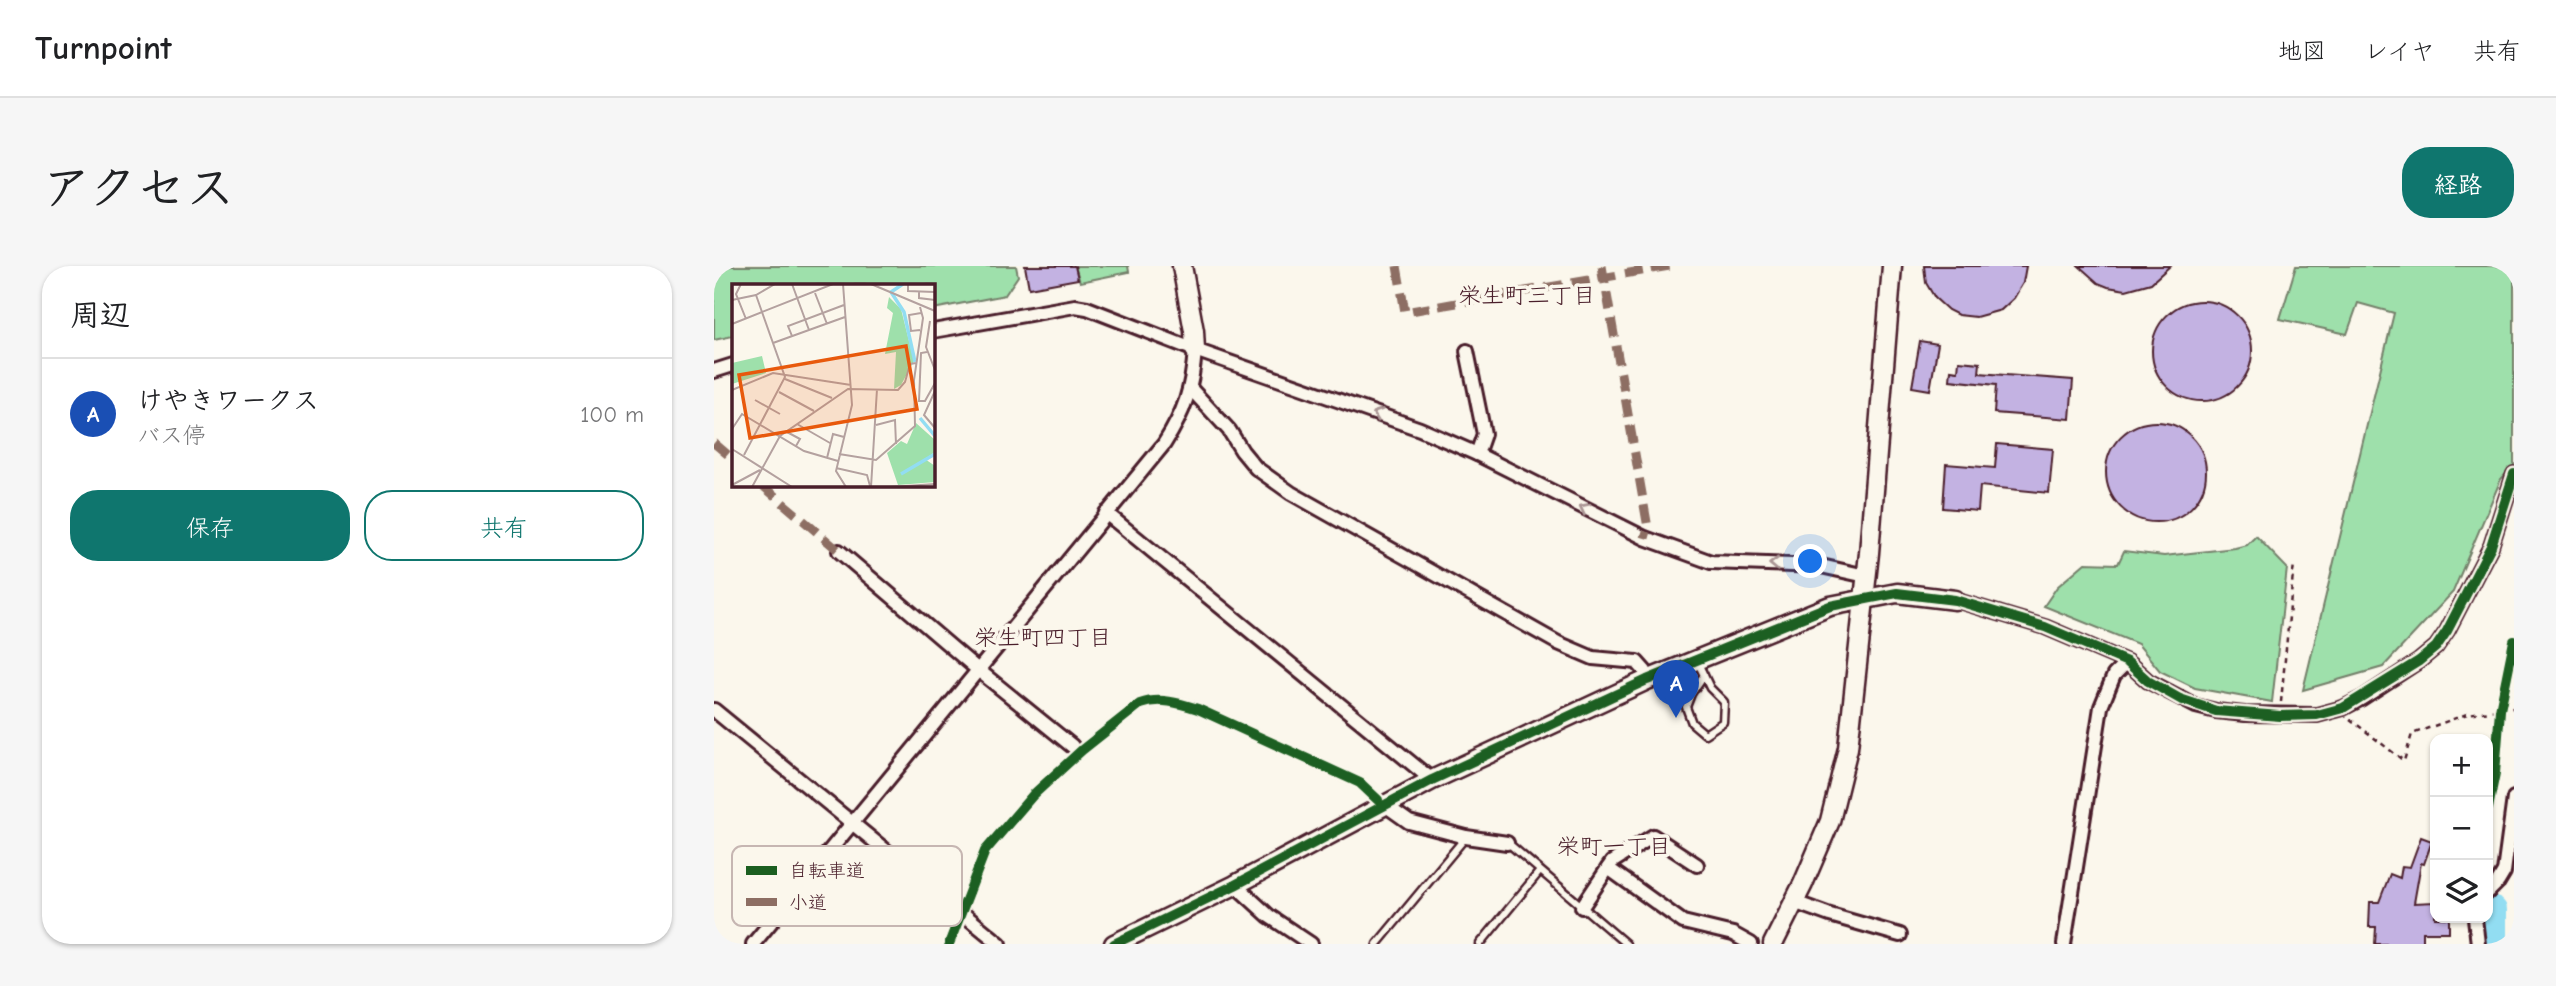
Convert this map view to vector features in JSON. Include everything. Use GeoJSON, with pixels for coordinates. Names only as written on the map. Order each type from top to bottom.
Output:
{"type":"FeatureCollection","features":[{"type":"Feature","properties":{"kind":"street"},"geometry":{"type":"LineString","coordinates":[[835,846],[977,669],[1164,444],[1184,411],[1191,389],[1195,350],[1182,266]]}},
{"type":"Feature","properties":{"kind":"street"},"geometry":{"type":"LineString","coordinates":[[1773,944],[1830,821],[1847,748],[1860,647],[1892,266]]}},
{"type":"Feature","properties":{"kind":"street"},"geometry":{"type":"LineString","coordinates":[[934,331],[1075,306],[1087,308],[1195,350],[1420,429],[1477,454],[1645,538],[1711,562],[1821,566],[1866,576]]}},
{"type":"Feature","properties":{"kind":"street"},"geometry":{"type":"LineString","coordinates":[[1468,351],[1484,434],[1477,454]]}},
{"type":"Feature","properties":{"kind":"street"},"geometry":{"type":"LineString","coordinates":[[714,371],[732,365]]}},
{"type":"Feature","properties":{"kind":"street"},"geometry":{"type":"LineString","coordinates":[[1191,389],[1229,430],[1256,468],[1291,493],[1558,643],[1593,658],[1637,662],[1645,671],[1647,680]]}},
{"type":"Feature","properties":{"kind":"street"},"geometry":{"type":"LineString","coordinates":[[1115,944],[1235,885],[1432,780],[1647,680],[1700,667],[1830,606],[1863,599],[1897,593],[1955,600],[2045,627],[2127,662],[2148,681],[2196,706],[2216,711],[2280,716],[2317,715],[2343,708],[2420,662],[2436,647],[2491,546],[2514,474]]}},
{"type":"Feature","properties":{"kind":"street"},"geometry":{"type":"LineString","coordinates":[[1106,513],[1432,780]]}},
{"type":"Feature","properties":{"kind":"street"},"geometry":{"type":"LineString","coordinates":[[839,551],[1072,746]]}},
{"type":"Feature","properties":{"kind":"street"},"geometry":{"type":"LineString","coordinates":[[2064,944],[2101,707],[2114,675],[2127,662]]}},
{"type":"Feature","properties":{"kind":"street"},"geometry":{"type":"LineString","coordinates":[[714,710],[879,846]]}},
{"type":"Feature","properties":{"kind":"street"},"geometry":{"type":"LineString","coordinates":[[2493,887],[2504,872],[2514,798]]}},
{"type":"Feature","properties":{"kind":"street"},"geometry":{"type":"LineString","coordinates":[[1385,805],[1409,822],[1466,837],[1507,843]]}},
{"type":"Feature","properties":{"kind":"street"},"geometry":{"type":"LineString","coordinates":[[1582,907],[1612,862],[1653,836],[1697,865]]}},
{"type":"Feature","properties":{"kind":"street"},"geometry":{"type":"LineString","coordinates":[[1608,868],[1683,922],[1733,934],[1751,944]]}},
{"type":"Feature","properties":{"kind":"street"},"geometry":{"type":"LineString","coordinates":[[1235,885],[1269,916],[1311,944]]}},
{"type":"Feature","properties":{"kind":"street"},"geometry":{"type":"LineString","coordinates":[[1794,902],[1900,935]]}},
{"type":"Feature","properties":{"kind":"street"},"geometry":{"type":"LineString","coordinates":[[962,913],[1000,944]]}},
{"type":"Feature","properties":{"kind":"street"},"geometry":{"type":"LineString","coordinates":[[2476,923],[2478,944]]}},
{"type":"Feature","properties":{"kind":"street"},"geometry":{"type":"LineString","coordinates":[[753,944],[768,926]]}},
{"type":"Feature","properties":{"kind":"lane"},"geometry":{"type":"LineString","coordinates":[[1700,667],[1710,688],[1724,702],[1723,722],[1705,734],[1692,723],[1686,707],[1700,667]]}},
{"type":"Feature","properties":{"kind":"lane"},"geometry":{"type":"LineString","coordinates":[[1377,944],[1466,837]]}},
{"type":"Feature","properties":{"kind":"lane"},"geometry":{"type":"LineString","coordinates":[[1507,843],[1626,944]]}},
{"type":"Feature","properties":{"kind":"lane"},"geometry":{"type":"LineString","coordinates":[[1480,944],[1540,872]]}},
{"type":"Feature","properties":{"kind":"path"},"geometry":{"type":"LineString","coordinates":[[2280,716],[2294,563]]}},
{"type":"Feature","properties":{"kind":"path"},"geometry":{"type":"LineString","coordinates":[[2499,724],[2503,696]]}},
{"type":"Feature","properties":{"kind":"path"},"geometry":{"type":"LineString","coordinates":[[2343,708],[2346,716],[2404,761],[2412,734],[2467,714],[2514,708]]}},
{"type":"Feature","properties":{"kind":"green space"},"geometry":{"type":"Polygon","coordinates":[[[714,266],[1016,266],[1018,276],[1005,295],[934,309],[934,284],[732,284],[732,336],[714,340],[714,266]]]}},
{"type":"Feature","properties":{"kind":"green space"},"geometry":{"type":"Polygon","coordinates":[[[1075,266],[1128,266],[1129,272],[1080,282],[1075,266]]]}},
{"type":"Feature","properties":{"kind":"green space"},"geometry":{"type":"Polygon","coordinates":[[[2296,266],[2514,266],[2514,465],[2501,479],[2453,592],[2383,667],[2303,690],[2394,313],[2358,303],[2347,334],[2280,319],[2296,266]]]}},
{"type":"Feature","properties":{"kind":"green space"},"geometry":{"type":"Polygon","coordinates":[[[2256,536],[2287,568],[2272,702],[2195,688],[2160,671],[2138,644],[2044,606],[2057,587],[2085,563],[2118,564],[2124,551],[2164,556],[2235,548],[2247,545],[2256,536]]]}},
{"type":"Feature","properties":{"kind":"building"},"geometry":{"type":"Polygon","coordinates":[[[1025,266],[1075,266],[1078,279],[1029,288],[1025,266]]]}},
{"type":"Feature","properties":{"kind":"building"},"geometry":{"type":"Polygon","coordinates":[[[1924,266],[2026,266],[2023,283],[2014,298],[2001,310],[1976,317],[1958,315],[1935,298],[1926,283],[1924,266]]]}},
{"type":"Feature","properties":{"kind":"building"},"geometry":{"type":"Polygon","coordinates":[[[2079,266],[2170,266],[2151,283],[2126,290],[2098,283],[2079,266]]]}},
{"type":"Feature","properties":{"kind":"building"},"geometry":{"type":"Polygon","coordinates":[[[2202,301],[2221,305],[2238,315],[2248,332],[2252,351],[2248,370],[2238,387],[2221,397],[2202,401],[2183,397],[2166,387],[2156,370],[2152,351],[2156,332],[2166,315],[2183,305],[2202,301]]]}},
{"type":"Feature","properties":{"kind":"building"},"geometry":{"type":"Polygon","coordinates":[[[1920,341],[1938,344],[1930,390],[1912,387],[1920,341]]]}},
{"type":"Feature","properties":{"kind":"building"},"geometry":{"type":"Polygon","coordinates":[[[1959,361],[1980,363],[1979,373],[2073,380],[2070,419],[1994,413],[1996,385],[1950,380],[1951,370],[1958,371],[1959,361]]]}},
{"type":"Feature","properties":{"kind":"building"},"geometry":{"type":"Polygon","coordinates":[[[2156,422],[2175,426],[2192,436],[2202,453],[2206,472],[2202,491],[2192,508],[2175,518],[2156,522],[2137,518],[2120,508],[2110,491],[2106,472],[2110,453],[2120,436],[2137,426],[2156,422]]]}},
{"type":"Feature","properties":{"kind":"building"},"geometry":{"type":"Polygon","coordinates":[[[1997,444],[2053,449],[2049,493],[1980,486],[1978,511],[1943,508],[1946,464],[1995,468],[1997,444]]]}},
{"type":"Feature","properties":{"kind":"building"},"geometry":{"type":"Polygon","coordinates":[[[2421,837],[2430,840],[2424,864],[2421,863],[2414,903],[2430,902],[2430,923],[2449,923],[2449,932],[2423,932],[2423,944],[2375,944],[2376,927],[2369,927],[2370,902],[2379,902],[2390,874],[2400,878],[2402,866],[2410,867],[2421,837]]]}},
{"type":"Feature","properties":{"kind":"waterway"},"geometry":{"type":"LineString","coordinates":[[2494,910],[2494,944]]}},
{"type":"Feature","properties":{"kind":"marked path"},"geometry":{"type":"LineString","coordinates":[[1397,266],[1405,312],[1670,266]]}},
{"type":"Feature","properties":{"kind":"marked path"},"geometry":{"type":"LineString","coordinates":[[1602,266],[1648,528],[1645,538]]}},
{"type":"Feature","properties":{"kind":"marked path"},"geometry":{"type":"LineString","coordinates":[[714,443],[732,458]]}},
{"type":"Feature","properties":{"kind":"marked path"},"geometry":{"type":"LineString","coordinates":[[763,486],[839,551]]}},
{"type":"Feature","properties":{"kind":"cycle path"},"geometry":{"type":"LineString","coordinates":[[1114,944],[1235,885],[1432,780],[1647,680],[1830,606],[1897,593],[1955,600],[2045,627],[2127,662],[2148,681],[2180,699],[2216,711],[2280,716],[2317,715],[2343,708],[2419,661],[2436,647],[2491,546],[2514,474]]}},
{"type":"Feature","properties":{"kind":"cycle path"},"geometry":{"type":"LineString","coordinates":[[2490,797],[2500,710],[2514,641]]}},
{"type":"Feature","properties":{"kind":"cycle path"},"geometry":{"type":"LineString","coordinates":[[962,910],[985,851],[1033,795],[1082,750],[1140,704],[1147,702],[1177,703],[1198,709],[1360,783],[1378,800]]}},
{"type":"Feature","properties":{"kind":"cycle path"},"geometry":{"type":"LineString","coordinates":[[949,944],[956,926]]}},
{"type":"Feature","properties":{"kind":"place","name":"けやきワークス"},"geometry":{"type":"Point","coordinates":[1676,718]}},
{"type":"Feature","properties":{"kind":"district","name":"栄生町三丁目"},"geometry":{"type":"Point","coordinates":[1527,295]}},
{"type":"Feature","properties":{"kind":"district","name":"栄生町四丁目"},"geometry":{"type":"Point","coordinates":[1043,637]}},
{"type":"Feature","properties":{"kind":"district","name":"栄町一丁目"},"geometry":{"type":"Point","coordinates":[1614,846]}}]}
